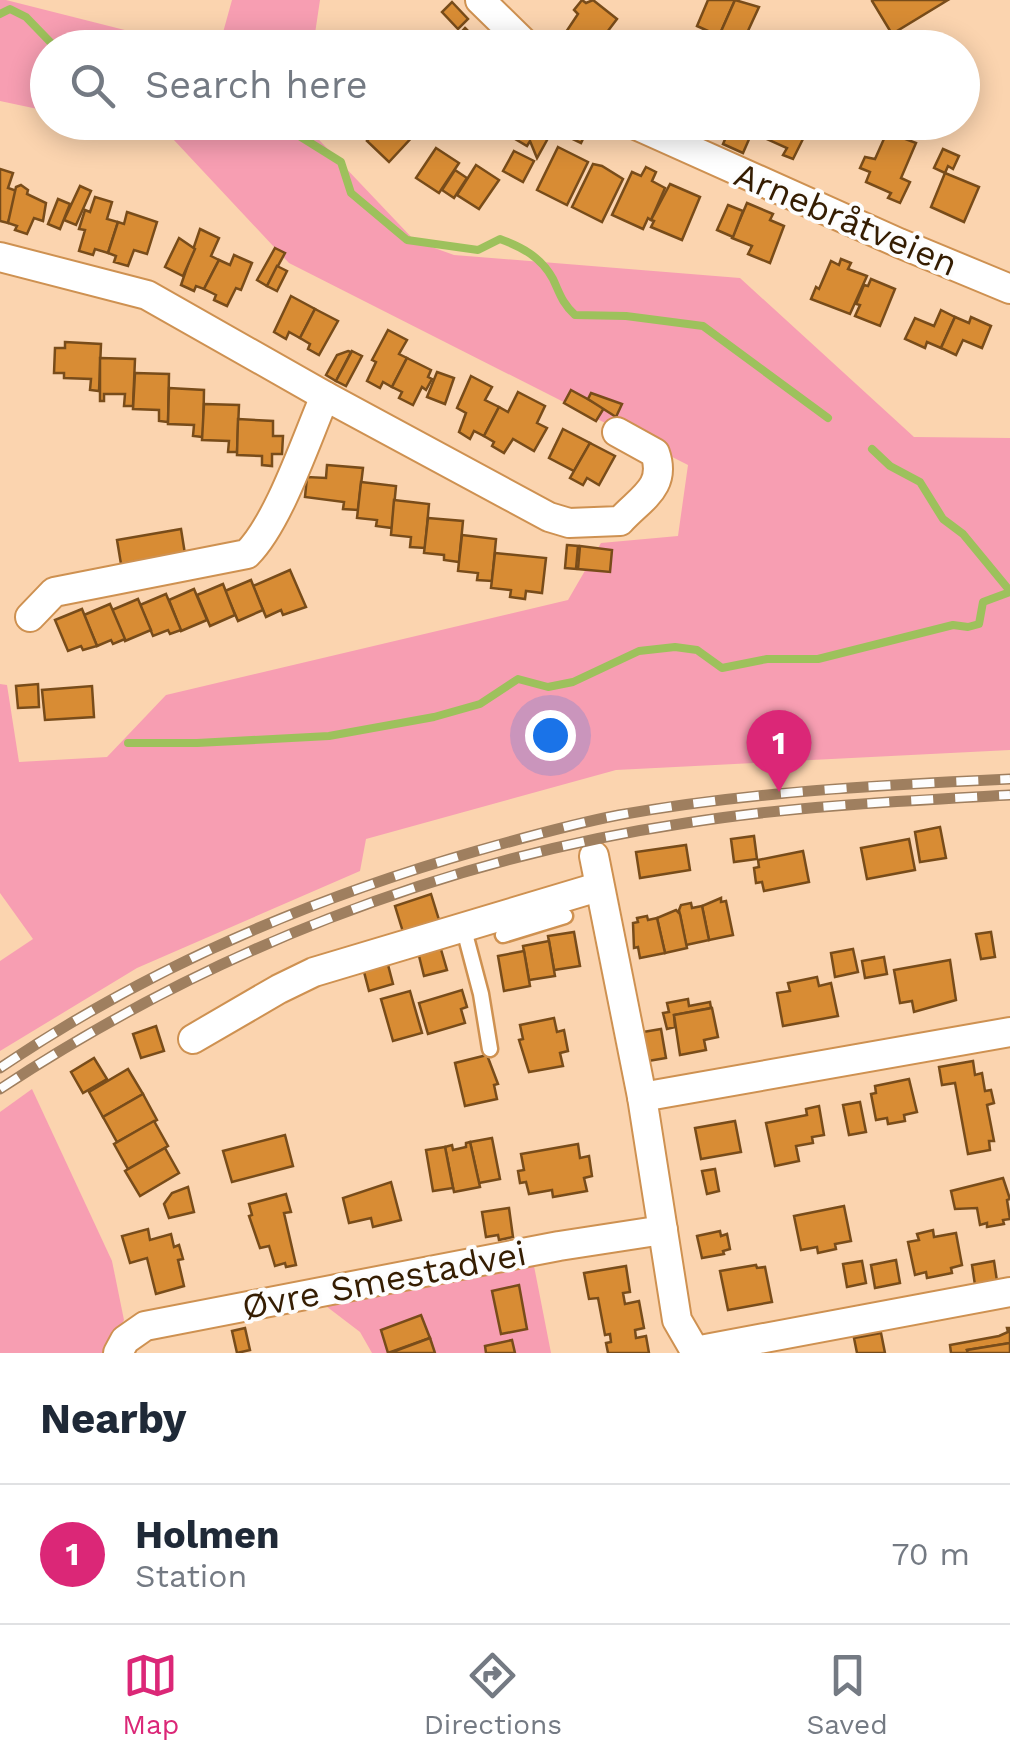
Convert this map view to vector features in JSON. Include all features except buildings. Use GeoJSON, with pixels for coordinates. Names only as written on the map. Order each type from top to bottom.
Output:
{"type":"FeatureCollection","features":[{"type":"Feature","properties":{"kind":"street"},"geometry":{"type":"LineString","coordinates":[[480,0],[511,30]]}},
{"type":"Feature","properties":{"kind":"street","name":"Arnebråtveien"},"geometry":{"type":"LineString","coordinates":[[669,140],[898,243],[1010,288]]}},
{"type":"Feature","properties":{"kind":"street"},"geometry":{"type":"LineString","coordinates":[[0,257],[147,294],[325,396],[548,517],[569,523],[620,521],[656,486],[659,466],[655,453],[618,432]]}},
{"type":"Feature","properties":{"kind":"street"},"geometry":{"type":"LineString","coordinates":[[30,617],[54,592],[246,554],[255,546],[280,498],[325,396]]}},
{"type":"Feature","properties":{"kind":"street"},"geometry":{"type":"LineString","coordinates":[[594,856],[642,1097],[678,1320],[695,1351],[1010,1292]]}},
{"type":"Feature","properties":{"kind":"street"},"geometry":{"type":"LineString","coordinates":[[194,1040],[279,988],[314,972],[463,926],[534,915],[598,887]]}},
{"type":"Feature","properties":{"kind":"street"},"geometry":{"type":"LineString","coordinates":[[642,1097],[1010,1032]]}},
{"type":"Feature","properties":{"kind":"street","name":"Øvre Smestadvei"},"geometry":{"type":"LineString","coordinates":[[118,1353],[125,1340],[145,1326],[559,1246],[663,1230]]}},
{"type":"Feature","properties":{"kind":"lane"},"geometry":{"type":"LineString","coordinates":[[503,935],[534,915],[565,916]]}},
{"type":"Feature","properties":{"kind":"lane"},"geometry":{"type":"LineString","coordinates":[[463,926],[490,1049]]}},
{"type":"Feature","properties":{"kind":"shaded area"},"geometry":{"type":"Polygon","coordinates":[[[0,0],[125,30],[30,30],[30,107],[0,101],[0,0]]]}},
{"type":"Feature","properties":{"kind":"shaded area"},"geometry":{"type":"Polygon","coordinates":[[[232,0],[320,0],[316,30],[224,30],[232,0]]]}},
{"type":"Feature","properties":{"kind":"shaded area"},"geometry":{"type":"Polygon","coordinates":[[[174,140],[319,140],[415,241],[454,255],[740,278],[914,437],[1010,438],[1010,750],[616,770],[366,839],[360,871],[137,968],[0,1051],[0,961],[33,939],[0,893],[0,684],[7,685],[19,762],[107,757],[166,695],[568,600],[601,543],[678,536],[688,465],[289,263],[174,140]]]}},
{"type":"Feature","properties":{"kind":"shaded area"},"geometry":{"type":"Polygon","coordinates":[[[32,1089],[112,1261],[124,1320],[104,1353],[0,1353],[0,1112],[32,1089]]]}},
{"type":"Feature","properties":{"kind":"shaded area"},"geometry":{"type":"Polygon","coordinates":[[[534,1266],[551,1353],[372,1353],[360,1332],[322,1303],[534,1266]]]}},
{"type":"Feature","properties":{"kind":"waterway"},"geometry":{"type":"LineString","coordinates":[[0,14],[10,9],[26,17],[39,30]]}},
{"type":"Feature","properties":{"kind":"waterway"},"geometry":{"type":"LineString","coordinates":[[306,140],[341,162],[351,193],[407,240],[478,250],[500,239],[508,242],[543,265],[575,315],[626,316],[703,326],[828,418]]}},
{"type":"Feature","properties":{"kind":"waterway"},"geometry":{"type":"LineString","coordinates":[[872,449],[890,466],[920,482],[943,519],[963,534],[1010,591]]}},
{"type":"Feature","properties":{"kind":"waterway"},"geometry":{"type":"LineString","coordinates":[[128,743],[329,736],[434,717],[480,704],[518,679],[548,687],[573,682],[639,651],[675,647],[697,650],[722,668],[767,659],[818,659],[953,625],[979,624],[983,602],[1010,592]]}},
{"type":"Feature","properties":{"kind":"railway"},"geometry":{"type":"LineString","coordinates":[[0,1068],[113,999],[231,940],[354,890],[480,850],[601,819],[668,807],[765,795],[1010,779]]}},
{"type":"Feature","properties":{"kind":"railway"},"geometry":{"type":"LineString","coordinates":[[0,1089],[160,995],[243,955],[329,918],[505,861],[595,839],[726,817],[1010,795]]}},
{"type":"Feature","properties":{"kind":"place","name":"Holmen"},"geometry":{"type":"Point","coordinates":[779,792]}}]}
